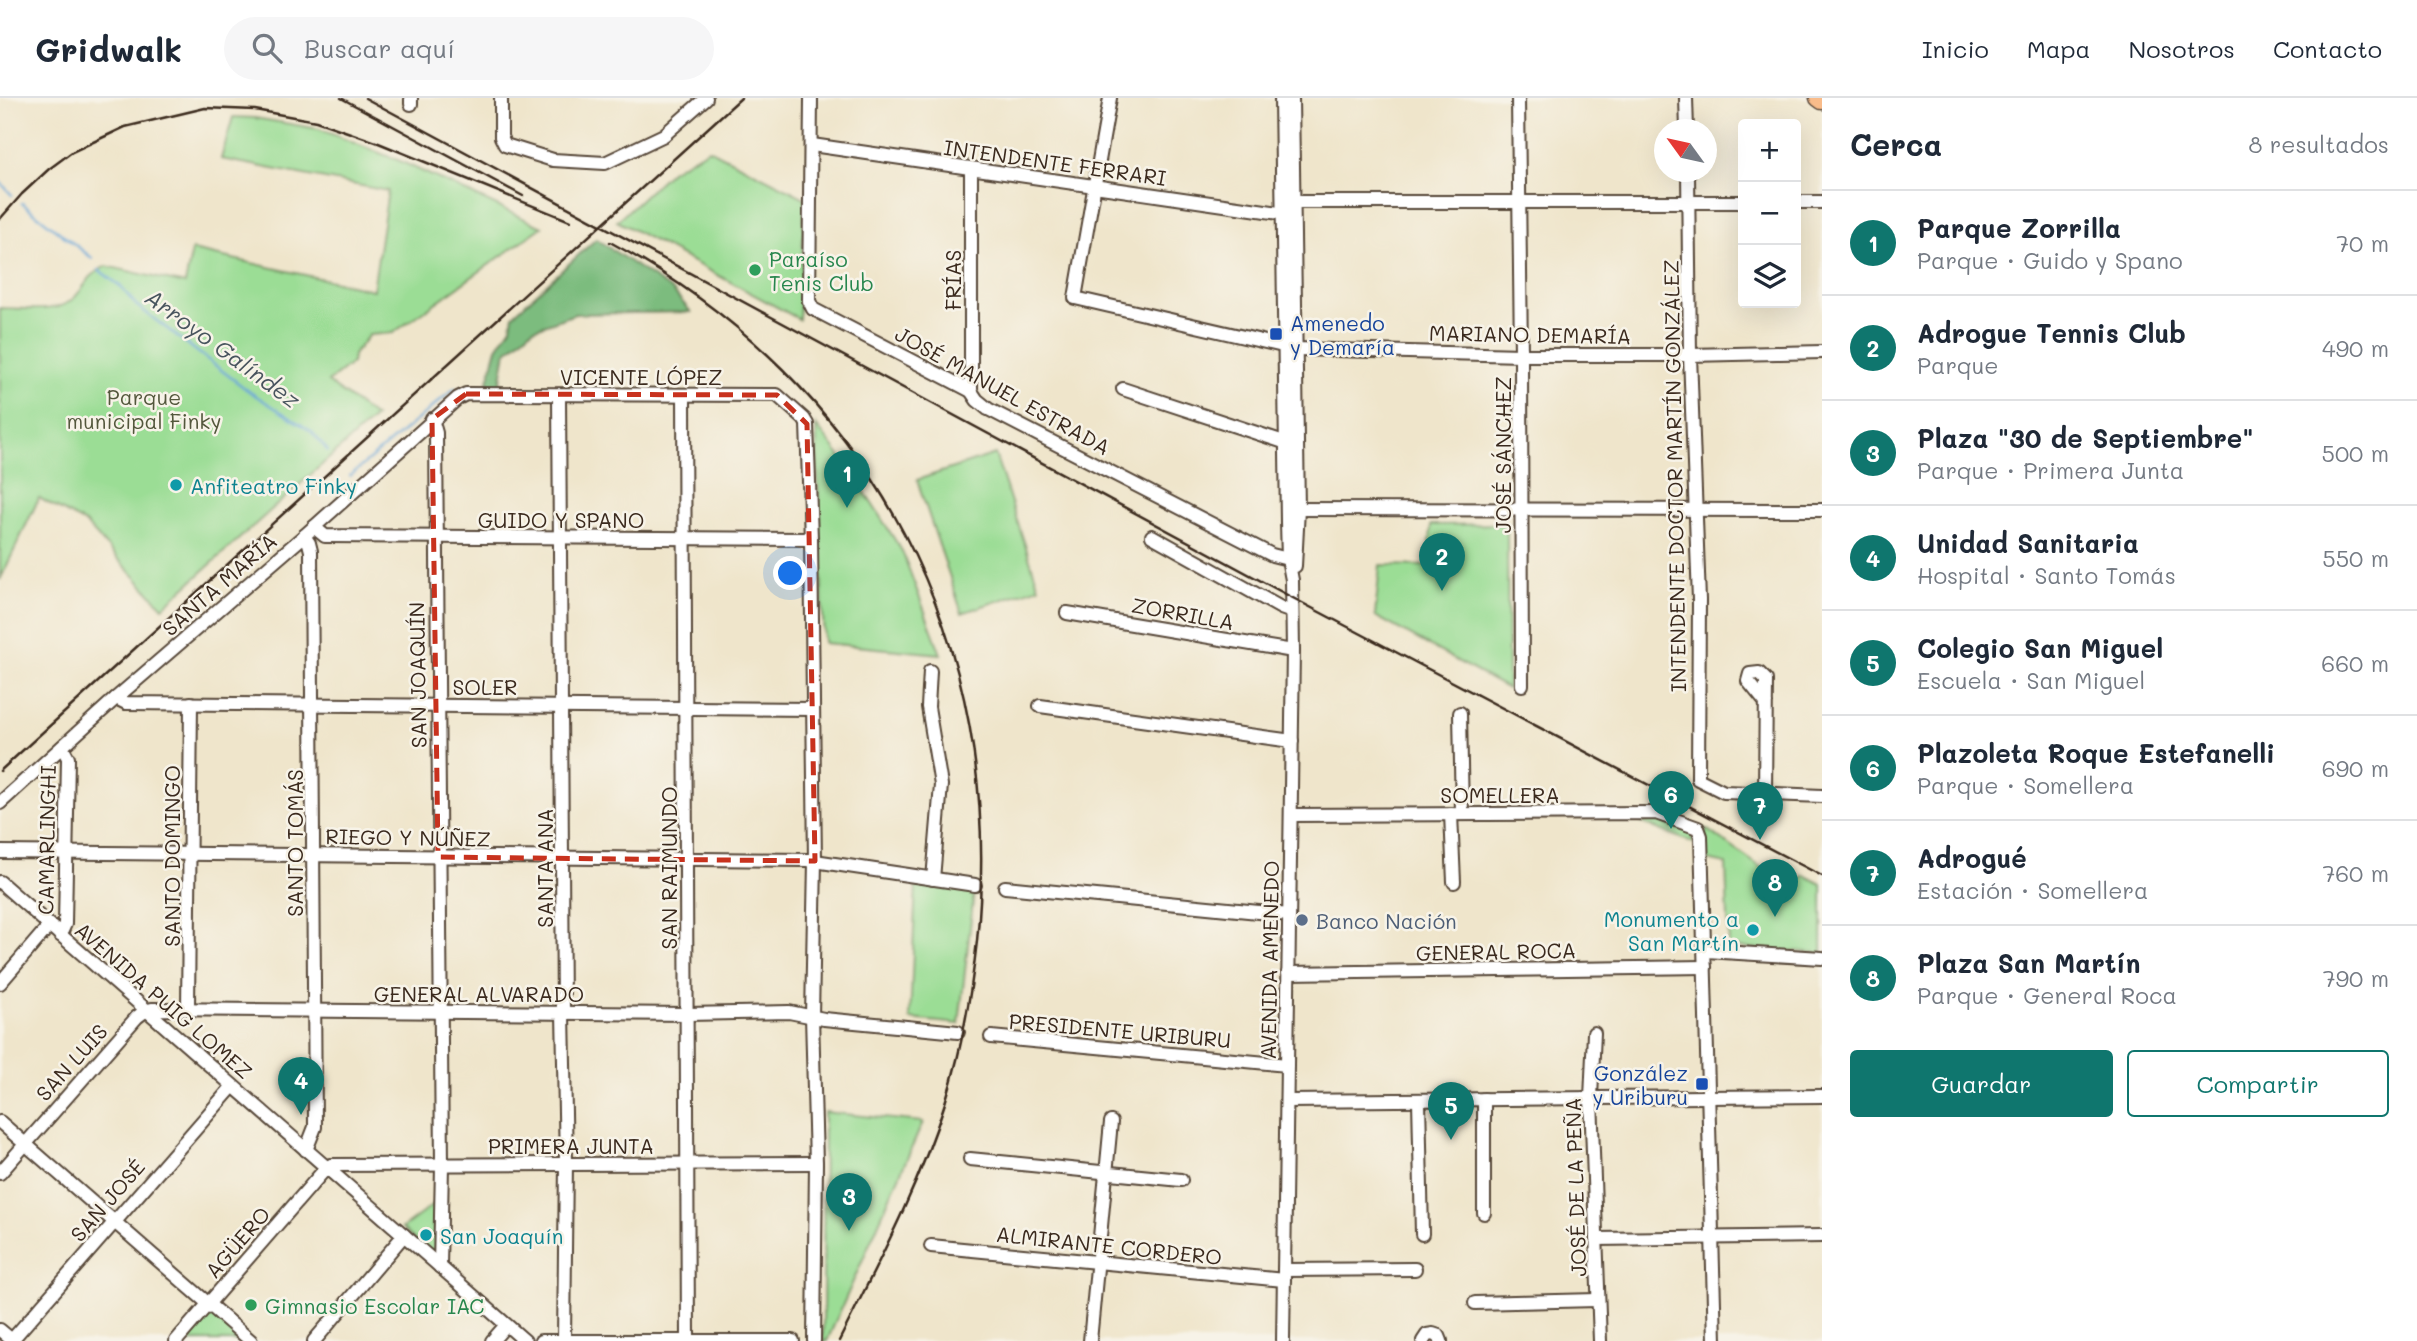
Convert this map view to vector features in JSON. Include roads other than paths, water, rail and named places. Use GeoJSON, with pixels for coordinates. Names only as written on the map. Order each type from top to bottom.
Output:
{"type":"FeatureCollection","features":[{"type":"Feature","properties":{"kind":"street"},"geometry":{"type":"LineString","coordinates":[[501,98],[501,139],[505,145],[544,159],[593,164],[605,163],[664,135],[706,98]]}},
{"type":"Feature","properties":{"kind":"street"},"geometry":{"type":"LineString","coordinates":[[811,98],[812,145]]}},
{"type":"Feature","properties":{"kind":"street"},"geometry":{"type":"LineString","coordinates":[[1094,186],[1110,98]]}},
{"type":"Feature","properties":{"kind":"street","name":"AVENIDA AMENEDO"},"geometry":{"type":"LineString","coordinates":[[1281,98],[1287,208],[1295,567],[1292,580]]}},
{"type":"Feature","properties":{"kind":"street","name":"AVENIDA AMENEDO"},"geometry":{"type":"LineString","coordinates":[[1287,208],[1292,98]]}},
{"type":"Feature","properties":{"kind":"street","name":"JOSÉ SÁNCHEZ"},"geometry":{"type":"LineString","coordinates":[[1518,98],[1522,685]]}},
{"type":"Feature","properties":{"kind":"street"},"geometry":{"type":"LineString","coordinates":[[1686,98],[1687,119]]}},
{"type":"Feature","properties":{"kind":"street","name":"INTENDENTE FERRARI"},"geometry":{"type":"LineString","coordinates":[[812,145],[1094,186],[1287,208],[1518,202],[1738,202]]}},
{"type":"Feature","properties":{"kind":"street","name":"JOSÉ MANUEL ESTRADA"},"geometry":{"type":"LineString","coordinates":[[812,145],[809,301],[813,309],[971,391],[988,410],[1272,555],[1288,559]]}},
{"type":"Feature","properties":{"kind":"street","name":"FRÍAS"},"geometry":{"type":"LineString","coordinates":[[971,169],[971,391]]}},
{"type":"Feature","properties":{"kind":"street","name":"INTENDENTE DOCTOR MARTÍN GONZÁLEZ"},"geometry":{"type":"LineString","coordinates":[[1688,182],[1690,355],[1699,600],[1698,779],[1724,792],[1765,795]]}},
{"type":"Feature","properties":{"kind":"street","name":"MARIANO DEMARÍA"},"geometry":{"type":"LineString","coordinates":[[1094,186],[1075,298],[1290,349],[1521,355],[1822,352]]}},
{"type":"Feature","properties":{"kind":"street"},"geometry":{"type":"LineString","coordinates":[[1801,202],[1822,202]]}},
{"type":"Feature","properties":{"kind":"street"},"geometry":{"type":"LineString","coordinates":[[1123,389],[1292,444]]}},
{"type":"Feature","properties":{"kind":"street","name":"SANTA ANA"},"geometry":{"type":"LineString","coordinates":[[559,395],[566,1163],[564,1340]]}},
{"type":"Feature","properties":{"kind":"street","name":"VICENTE LÓPEZ"},"geometry":{"type":"LineString","coordinates":[[462,396],[777,395],[807,424],[811,539]]}},
{"type":"Feature","properties":{"kind":"street","name":"SANTA MARÍA"},"geometry":{"type":"LineString","coordinates":[[0,803],[116,698],[309,532],[432,419],[462,396]]}},
{"type":"Feature","properties":{"kind":"street","name":"SAN RAIMUNDO"},"geometry":{"type":"LineString","coordinates":[[684,396],[688,1341]]}},
{"type":"Feature","properties":{"kind":"street","name":"SAN JOAQUÍN"},"geometry":{"type":"LineString","coordinates":[[432,419],[436,433],[442,1165],[440,1267]]}},
{"type":"Feature","properties":{"kind":"street"},"geometry":{"type":"LineString","coordinates":[[1292,509],[1822,510]]}},
{"type":"Feature","properties":{"kind":"street","name":"AVENIDA AMENEDO"},"geometry":{"type":"LineString","coordinates":[[1283,1341],[1293,651],[1292,580],[1288,559],[1292,509]]}},
{"type":"Feature","properties":{"kind":"street","name":"GUIDO Y SPANO"},"geometry":{"type":"LineString","coordinates":[[309,532],[325,536],[435,538],[811,539]]}},
{"type":"Feature","properties":{"kind":"street","name":"SANTO TOMÁS"},"geometry":{"type":"LineString","coordinates":[[306,1150],[315,1127],[309,532]]}},
{"type":"Feature","properties":{"kind":"street"},"geometry":{"type":"LineString","coordinates":[[1152,536],[1292,612]]}},
{"type":"Feature","properties":{"kind":"street"},"geometry":{"type":"LineString","coordinates":[[811,539],[815,861],[814,1341]]}},
{"type":"Feature","properties":{"kind":"street","name":"ZORRILLA"},"geometry":{"type":"LineString","coordinates":[[1067,613],[1293,651]]}},
{"type":"Feature","properties":{"kind":"street"},"geometry":{"type":"LineString","coordinates":[[930,671],[928,707],[941,786],[933,879]]}},
{"type":"Feature","properties":{"kind":"street","name":"SOLER"},"geometry":{"type":"LineString","coordinates":[[116,698],[125,703],[813,709]]}},
{"type":"Feature","properties":{"kind":"street","name":"SANTO DOMINGO"},"geometry":{"type":"LineString","coordinates":[[188,1009],[191,703]]}},
{"type":"Feature","properties":{"kind":"street"},"geometry":{"type":"LineString","coordinates":[[1766,703],[1765,795],[1822,796]]}},
{"type":"Feature","properties":{"kind":"street"},"geometry":{"type":"LineString","coordinates":[[1040,706],[1292,741]]}},
{"type":"Feature","properties":{"kind":"street"},"geometry":{"type":"LineString","coordinates":[[1454,882],[1460,713]]}},
{"type":"Feature","properties":{"kind":"street","name":"CAMARLINGHI"},"geometry":{"type":"LineString","coordinates":[[60,935],[65,924],[68,758],[62,747]]}},
{"type":"Feature","properties":{"kind":"street","name":"SOMELLERA"},"geometry":{"type":"LineString","coordinates":[[1291,815],[1656,813],[1698,828],[1701,836],[1706,951]]}},
{"type":"Feature","properties":{"kind":"street","name":"RIEGO Y NÚÑEZ"},"geometry":{"type":"LineString","coordinates":[[0,852],[815,861]]}},
{"type":"Feature","properties":{"kind":"street"},"geometry":{"type":"LineString","coordinates":[[815,861],[975,885]]}},
{"type":"Feature","properties":{"kind":"street","name":"AVENIDA PUIG LOMEZ"},"geometry":{"type":"LineString","coordinates":[[0,882],[525,1341]]}},
{"type":"Feature","properties":{"kind":"street"},"geometry":{"type":"LineString","coordinates":[[1005,887],[1289,915]]}},
{"type":"Feature","properties":{"kind":"street"},"geometry":{"type":"LineString","coordinates":[[0,983],[49,926]]}},
{"type":"Feature","properties":{"kind":"street"},"geometry":{"type":"LineString","coordinates":[[1715,1341],[1706,951],[1822,958]]}},
{"type":"Feature","properties":{"kind":"street","name":"GENERAL ROCA"},"geometry":{"type":"LineString","coordinates":[[1288,974],[1705,967]]}},
{"type":"Feature","properties":{"kind":"street","name":"GENERAL ALVARADO"},"geometry":{"type":"LineString","coordinates":[[145,1011],[188,1009],[688,1014],[789,1012],[813,1016]]}},
{"type":"Feature","properties":{"kind":"street","name":"SAN LUIS"},"geometry":{"type":"LineString","coordinates":[[0,1173],[145,1011]]}},
{"type":"Feature","properties":{"kind":"street"},"geometry":{"type":"LineString","coordinates":[[813,1016],[958,1032]]}},
{"type":"Feature","properties":{"kind":"street","name":"JOSÉ DE LA PEÑA"},"geometry":{"type":"LineString","coordinates":[[1594,1032],[1591,1098],[1600,1341]]}},
{"type":"Feature","properties":{"kind":"street","name":"PRESIDENTE URIBURU"},"geometry":{"type":"LineString","coordinates":[[991,1037],[1287,1065]]}},
{"type":"Feature","properties":{"kind":"street","name":"SAN JOSÉ"},"geometry":{"type":"LineString","coordinates":[[12,1341],[233,1086]]}},
{"type":"Feature","properties":{"kind":"street"},"geometry":{"type":"LineString","coordinates":[[1286,1101],[1822,1096]]}},
{"type":"Feature","properties":{"kind":"street"},"geometry":{"type":"LineString","coordinates":[[1484,1099],[1484,1213]]}},
{"type":"Feature","properties":{"kind":"street"},"geometry":{"type":"LineString","coordinates":[[1419,1100],[1422,1234]]}},
{"type":"Feature","properties":{"kind":"street"},"geometry":{"type":"LineString","coordinates":[[0,1122],[251,1341]]}},
{"type":"Feature","properties":{"kind":"street"},"geometry":{"type":"LineString","coordinates":[[1090,1341],[1111,1122]]}},
{"type":"Feature","properties":{"kind":"street"},"geometry":{"type":"LineString","coordinates":[[970,1159],[1181,1180]]}},
{"type":"Feature","properties":{"kind":"street","name":"PRIMERA JUNTA"},"geometry":{"type":"LineString","coordinates":[[327,1167],[335,1164],[816,1163]]}},
{"type":"Feature","properties":{"kind":"street","name":"AGÜERO"},"geometry":{"type":"LineString","coordinates":[[176,1341],[327,1167]]}},
{"type":"Feature","properties":{"kind":"street"},"geometry":{"type":"LineString","coordinates":[[314,1341],[404,1235]]}},
{"type":"Feature","properties":{"kind":"street"},"geometry":{"type":"LineString","coordinates":[[1595,1239],[1822,1236]]}},
{"type":"Feature","properties":{"kind":"street","name":"ALMIRANTE CORDERO"},"geometry":{"type":"LineString","coordinates":[[931,1246],[1097,1264],[1284,1275],[1415,1269]]}},
{"type":"Feature","properties":{"kind":"street"},"geometry":{"type":"LineString","coordinates":[[1475,1303],[1597,1300]]}},
{"type":"Feature","properties":{"kind":"street"},"geometry":{"type":"LineString","coordinates":[[492,1341],[506,1325]]}},
{"type":"Feature","properties":{"kind":"street"},"geometry":{"type":"LineString","coordinates":[[0,1330],[12,1341]]}},
{"type":"Feature","properties":{"kind":"street"},"geometry":{"type":"LineString","coordinates":[[1423,1341],[1427,1335],[1433,1334],[1441,1341]]}},
{"type":"Feature","properties":{"kind":"street"},"geometry":{"type":"LineString","coordinates":[[541,1341],[793,1341]]}},
{"type":"Feature","properties":{"kind":"waterway","name":"Arroyo Galíndez"},"geometry":{"type":"LineString","coordinates":[[0,182],[12,195]]}},
{"type":"Feature","properties":{"kind":"waterway","name":"Arroyo Galíndez"},"geometry":{"type":"LineString","coordinates":[[22,203],[92,258]]}},
{"type":"Feature","properties":{"kind":"waterway","name":"Arroyo Galíndez"},"geometry":{"type":"LineString","coordinates":[[99,270],[120,286],[136,305],[250,392],[311,431],[328,451]]}},
{"type":"Feature","properties":{"kind":"waterway","name":"Arroyo Galíndez"},"geometry":{"type":"LineString","coordinates":[[350,476],[455,388]]}},
{"type":"Feature","properties":{"kind":"railway"},"geometry":{"type":"LineString","coordinates":[[341,98],[523,196]]}},
{"type":"Feature","properties":{"kind":"railway"},"geometry":{"type":"LineString","coordinates":[[365,98],[1291,597],[1822,876]]}},
{"type":"Feature","properties":{"kind":"railway"},"geometry":{"type":"LineString","coordinates":[[0,771],[741,98]]}},
{"type":"Feature","properties":{"kind":"railway"},"geometry":{"type":"LineString","coordinates":[[0,219],[22,194],[72,152],[125,127],[205,108],[255,110],[316,121],[376,142],[570,221]]}},
{"type":"Feature","properties":{"kind":"railway"},"geometry":{"type":"LineString","coordinates":[[610,242],[703,301],[783,370],[850,447],[904,533],[944,626],[969,726],[981,831],[977,941],[961,1043],[945,1103],[923,1164],[897,1224],[839,1341]]}},
{"type":"Feature","properties":{"kind":"place","name":"Paraíso Tenis Club"},"geometry":{"type":"Point","coordinates":[755,270]}},
{"type":"Feature","properties":{"kind":"place","name":"Amenedo y Demaría"},"geometry":{"type":"Point","coordinates":[1276,334]}},
{"type":"Feature","properties":{"kind":"place","name":"Anfiteatro Finky"},"geometry":{"type":"Point","coordinates":[176,485]}},
{"type":"Feature","properties":{"kind":"place","name":"Parque Zorrilla"},"geometry":{"type":"Point","coordinates":[847,508]}},
{"type":"Feature","properties":{"kind":"place","name":"Adrogue Tennis Club"},"geometry":{"type":"Point","coordinates":[1442,591]}},
{"type":"Feature","properties":{"kind":"place","name":"Plazoleta Roque Estefanelli"},"geometry":{"type":"Point","coordinates":[1671,829]}},
{"type":"Feature","properties":{"kind":"place","name":"Adrogué"},"geometry":{"type":"Point","coordinates":[1760,840]}},
{"type":"Feature","properties":{"kind":"place","name":"Plaza San Martín"},"geometry":{"type":"Point","coordinates":[1775,917]}},
{"type":"Feature","properties":{"kind":"place","name":"Banco Nación"},"geometry":{"type":"Point","coordinates":[1302,920]}},
{"type":"Feature","properties":{"kind":"place","name":"Monumento a San Martín"},"geometry":{"type":"Point","coordinates":[1753,930]}},
{"type":"Feature","properties":{"kind":"place","name":"González y Uriburu"},"geometry":{"type":"Point","coordinates":[1702,1084]}},
{"type":"Feature","properties":{"kind":"place","name":"Unidad Sanitaria"},"geometry":{"type":"Point","coordinates":[301,1115]}},
{"type":"Feature","properties":{"kind":"place","name":"Colegio San Miguel"},"geometry":{"type":"Point","coordinates":[1451,1140]}},
{"type":"Feature","properties":{"kind":"place","name":"Plaza \"30 de Septiembre\""},"geometry":{"type":"Point","coordinates":[849,1231]}},
{"type":"Feature","properties":{"kind":"place","name":"San Joaquín"},"geometry":{"type":"Point","coordinates":[426,1235]}},
{"type":"Feature","properties":{"kind":"place","name":"Gimnasio Escolar IAC"},"geometry":{"type":"Point","coordinates":[251,1305]}},
{"type":"Feature","properties":{"kind":"park label","name":"Parque municipal Finky"},"geometry":{"type":"Point","coordinates":[144,408]}}]}
